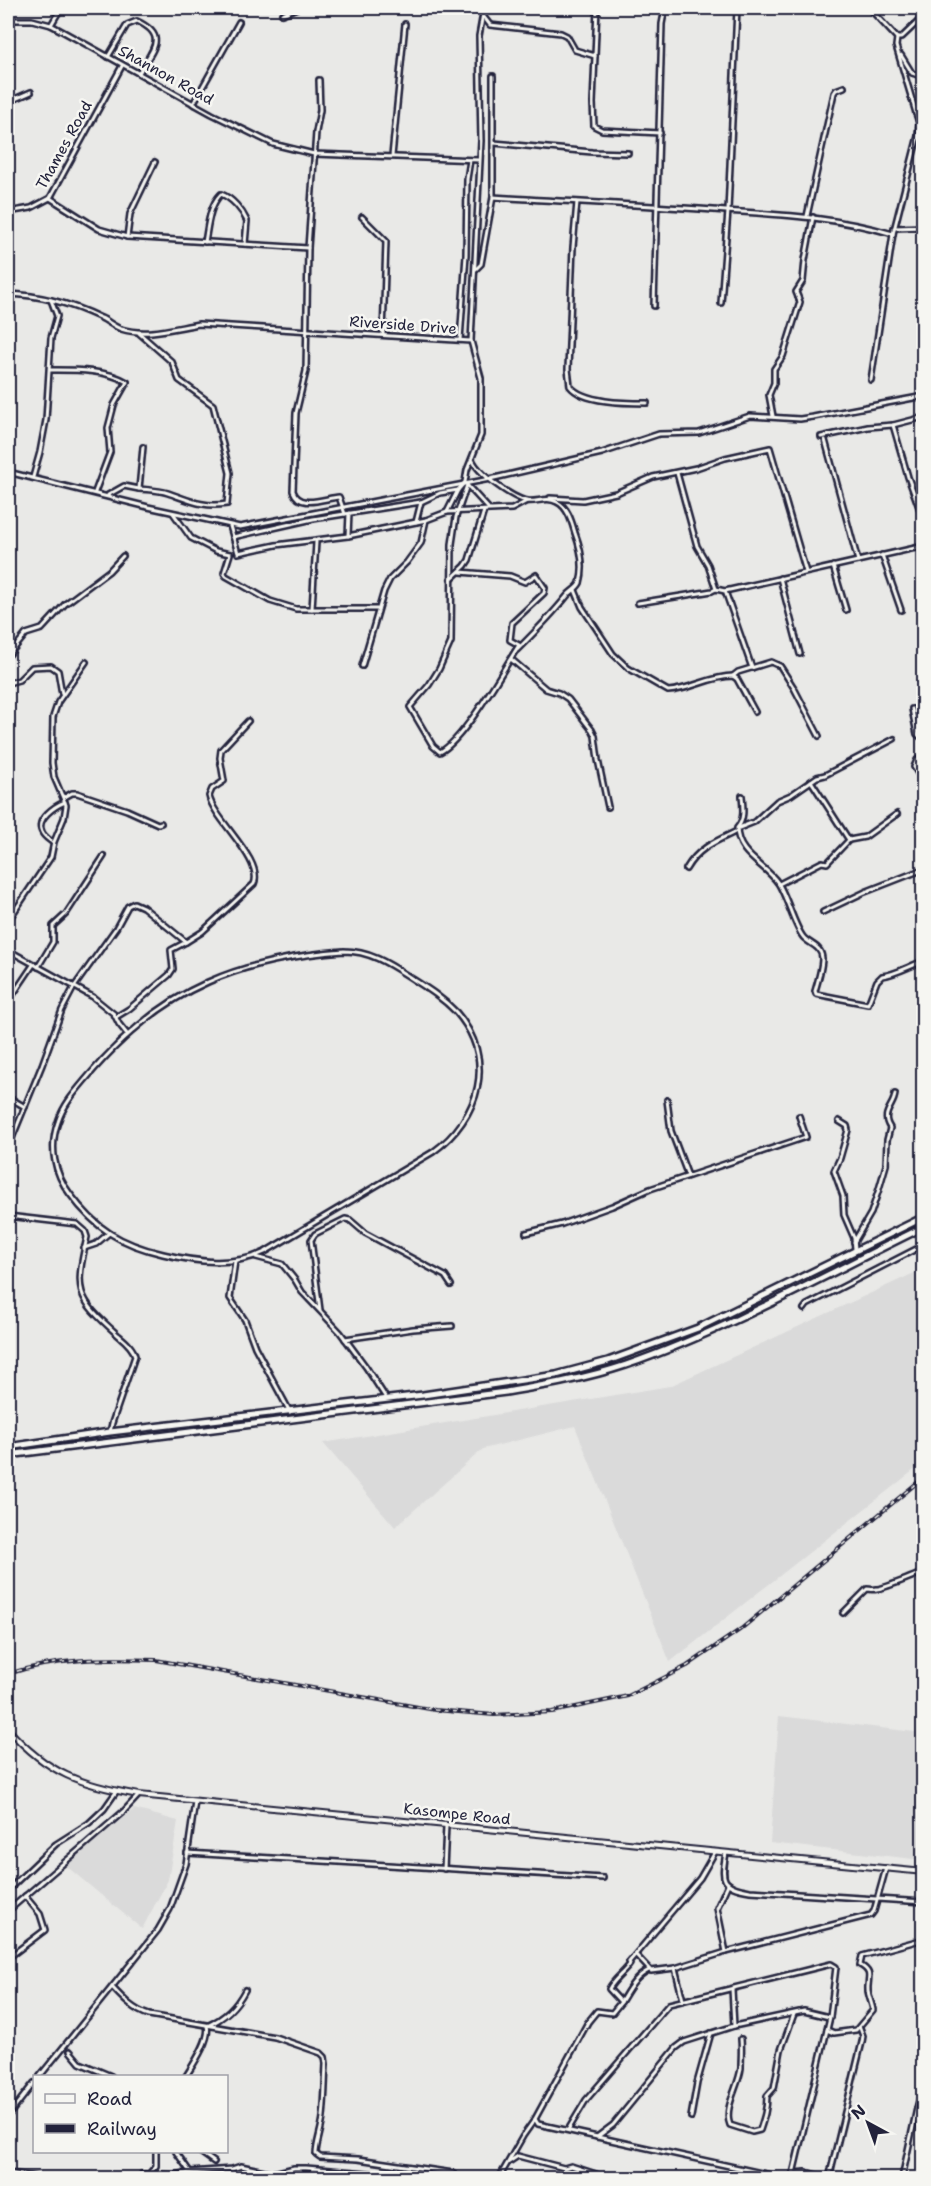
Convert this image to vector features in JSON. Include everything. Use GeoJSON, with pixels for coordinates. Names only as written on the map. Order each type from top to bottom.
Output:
{"type":"FeatureCollection","features":[{"type":"Feature","properties":{"kind":"highway"},"geometry":{"type":"LineString","coordinates":[[8,1447],[110,1432],[387,1400],[556,1375],[608,1361],[698,1328],[924,1217]]}},
{"type":"Feature","properties":{"kind":"highway"},"geometry":{"type":"LineString","coordinates":[[8,1455],[507,1392],[562,1383],[623,1366],[712,1331],[924,1227]]}},
{"type":"Feature","properties":{"kind":"street"},"geometry":{"type":"LineString","coordinates":[[51,25],[61,8]]}},
{"type":"Feature","properties":{"kind":"street"},"geometry":{"type":"LineString","coordinates":[[282,14],[297,8]]}},
{"type":"Feature","properties":{"kind":"street","name":"Riverside Drive"},"geometry":{"type":"LineString","coordinates":[[8,294],[38,296],[101,318],[120,329],[138,332],[158,332],[199,324],[471,341],[482,101],[479,36],[484,8]]}},
{"type":"Feature","properties":{"kind":"street"},"geometry":{"type":"LineString","coordinates":[[597,8],[594,126],[602,130],[660,134]]}},
{"type":"Feature","properties":{"kind":"street"},"geometry":{"type":"LineString","coordinates":[[654,306],[662,24],[665,8]]}},
{"type":"Feature","properties":{"kind":"street"},"geometry":{"type":"LineString","coordinates":[[721,303],[728,211],[737,8]]}},
{"type":"Feature","properties":{"kind":"street"},"geometry":{"type":"LineString","coordinates":[[869,8],[897,38],[898,51],[916,114],[921,123],[918,143],[906,177],[894,228],[871,380]]}},
{"type":"Feature","properties":{"kind":"street"},"geometry":{"type":"LineString","coordinates":[[483,15],[490,25],[561,33],[567,36],[575,50],[596,56]]}},
{"type":"Feature","properties":{"kind":"street"},"geometry":{"type":"LineString","coordinates":[[897,38],[901,38],[924,16]]}},
{"type":"Feature","properties":{"kind":"street","name":"Shannon Road"},"geometry":{"type":"LineString","coordinates":[[8,20],[32,20],[51,25],[193,104],[273,144],[314,154],[479,160]]}},
{"type":"Feature","properties":{"kind":"street"},"geometry":{"type":"LineString","coordinates":[[108,57],[127,25],[137,21],[144,24],[151,28],[156,38],[155,45],[139,73]]}},
{"type":"Feature","properties":{"kind":"street"},"geometry":{"type":"LineString","coordinates":[[193,104],[239,22]]}},
{"type":"Feature","properties":{"kind":"street"},"geometry":{"type":"LineString","coordinates":[[392,156],[405,24]]}},
{"type":"Feature","properties":{"kind":"street"},"geometry":{"type":"LineString","coordinates":[[898,51],[912,73],[924,77]]}},
{"type":"Feature","properties":{"kind":"street","name":"Thames Road"},"geometry":{"type":"LineString","coordinates":[[8,212],[31,208],[50,198],[123,65]]}},
{"type":"Feature","properties":{"kind":"street"},"geometry":{"type":"LineString","coordinates":[[476,269],[482,264],[493,197],[493,76]]}},
{"type":"Feature","properties":{"kind":"street"},"geometry":{"type":"LineString","coordinates":[[319,80],[320,110],[314,154],[308,248],[306,371],[296,413],[293,491],[295,497],[303,502],[338,496],[347,513],[348,536]]}},
{"type":"Feature","properties":{"kind":"street"},"geometry":{"type":"LineString","coordinates":[[807,216],[834,93],[844,87]]}},
{"type":"Feature","properties":{"kind":"street"},"geometry":{"type":"LineString","coordinates":[[8,102],[31,92]]}},
{"type":"Feature","properties":{"kind":"street"},"geometry":{"type":"LineString","coordinates":[[916,114],[924,110]]}},
{"type":"Feature","properties":{"kind":"street"},"geometry":{"type":"LineString","coordinates":[[494,143],[628,153]]}},
{"type":"Feature","properties":{"kind":"street"},"geometry":{"type":"LineString","coordinates":[[460,341],[467,179],[470,160]]}},
{"type":"Feature","properties":{"kind":"street"},"geometry":{"type":"LineString","coordinates":[[127,237],[130,213],[155,162]]}},
{"type":"Feature","properties":{"kind":"street"},"geometry":{"type":"LineString","coordinates":[[205,242],[210,213],[221,194],[233,202],[247,221],[244,244]]}},
{"type":"Feature","properties":{"kind":"street"},"geometry":{"type":"LineString","coordinates":[[493,197],[657,205],[807,216],[863,225],[893,234]]}},
{"type":"Feature","properties":{"kind":"street"},"geometry":{"type":"LineString","coordinates":[[50,198],[99,229],[127,237],[308,248]]}},
{"type":"Feature","properties":{"kind":"street"},"geometry":{"type":"LineString","coordinates":[[577,202],[568,369],[570,386],[580,395],[591,398],[647,403]]}},
{"type":"Feature","properties":{"kind":"street"},"geometry":{"type":"LineString","coordinates":[[362,217],[386,241],[383,335]]}},
{"type":"Feature","properties":{"kind":"street"},"geometry":{"type":"LineString","coordinates":[[773,416],[769,391],[774,383],[774,369],[783,356],[800,302],[796,291],[803,281],[804,260],[813,217]]}},
{"type":"Feature","properties":{"kind":"street"},"geometry":{"type":"LineString","coordinates":[[894,228],[924,227]]}},
{"type":"Feature","properties":{"kind":"street"},"geometry":{"type":"LineString","coordinates":[[33,477],[44,431],[51,338],[57,316],[51,300]]}},
{"type":"Feature","properties":{"kind":"street"},"geometry":{"type":"LineString","coordinates":[[108,495],[121,486],[167,492],[189,502],[227,504],[230,473],[213,405],[179,380],[172,362],[138,332]]}},
{"type":"Feature","properties":{"kind":"street"},"geometry":{"type":"LineString","coordinates":[[460,572],[510,576],[525,582],[536,575],[545,588],[544,593],[512,623],[510,640],[519,645],[512,657],[463,729],[445,749],[437,751],[410,707],[429,685],[449,647],[452,631],[450,580],[452,544],[465,484],[481,435],[482,386],[480,370],[471,341]]}},
{"type":"Feature","properties":{"kind":"street"},"geometry":{"type":"LineString","coordinates":[[50,370],[97,373],[118,377],[127,382],[114,405],[108,428],[110,452],[95,492]]}},
{"type":"Feature","properties":{"kind":"street"},"geometry":{"type":"LineString","coordinates":[[8,472],[230,526],[244,526],[490,479],[602,453],[659,435],[695,434],[750,416],[813,417],[924,396]]}},
{"type":"Feature","properties":{"kind":"street"},"geometry":{"type":"LineString","coordinates":[[821,436],[868,426],[893,425],[924,417]]}},
{"type":"Feature","properties":{"kind":"street"},"geometry":{"type":"LineString","coordinates":[[893,425],[924,521]]}},
{"type":"Feature","properties":{"kind":"street"},"geometry":{"type":"LineString","coordinates":[[825,440],[858,561]]}},
{"type":"Feature","properties":{"kind":"street"},"geometry":{"type":"LineString","coordinates":[[140,489],[143,447]]}},
{"type":"Feature","properties":{"kind":"street"},"geometry":{"type":"LineString","coordinates":[[230,526],[238,553],[270,546],[316,542],[426,520],[447,512],[512,509],[527,501],[550,498],[583,500],[630,488],[663,474],[677,473],[724,458],[770,448],[807,572]]}},
{"type":"Feature","properties":{"kind":"street"},"geometry":{"type":"LineString","coordinates":[[472,459],[477,468],[490,479],[527,501]]}},
{"type":"Feature","properties":{"kind":"street"},"geometry":{"type":"LineString","coordinates":[[677,473],[697,546],[708,565],[716,589]]}},
{"type":"Feature","properties":{"kind":"street"},"geometry":{"type":"LineString","coordinates":[[447,512],[458,490],[465,484]]}},
{"type":"Feature","properties":{"kind":"street"},"geometry":{"type":"LineString","coordinates":[[465,484],[490,510]]}},
{"type":"Feature","properties":{"kind":"street"},"geometry":{"type":"LineString","coordinates":[[233,537],[306,520],[421,502],[440,493],[458,490]]}},
{"type":"Feature","properties":{"kind":"street"},"geometry":{"type":"LineString","coordinates":[[512,657],[579,584],[582,567],[577,540],[563,506],[550,498]]}},
{"type":"Feature","properties":{"kind":"street"},"geometry":{"type":"LineString","coordinates":[[416,522],[421,502]]}},
{"type":"Feature","properties":{"kind":"street"},"geometry":{"type":"LineString","coordinates":[[450,580],[460,572],[470,557],[484,511]]}},
{"type":"Feature","properties":{"kind":"street"},"geometry":{"type":"LineString","coordinates":[[172,512],[191,538],[216,551],[231,554],[224,573],[230,579],[276,604],[296,609],[377,609]]}},
{"type":"Feature","properties":{"kind":"street"},"geometry":{"type":"LineString","coordinates":[[362,666],[377,609],[390,579],[421,543],[426,520]]}},
{"type":"Feature","properties":{"kind":"street"},"geometry":{"type":"LineString","coordinates":[[312,609],[316,542]]}},
{"type":"Feature","properties":{"kind":"street"},"geometry":{"type":"LineString","coordinates":[[638,603],[716,589],[725,591],[924,546]]}},
{"type":"Feature","properties":{"kind":"street"},"geometry":{"type":"LineString","coordinates":[[882,555],[901,610]]}},
{"type":"Feature","properties":{"kind":"street"},"geometry":{"type":"LineString","coordinates":[[8,656],[26,634],[42,629],[65,604],[110,571],[123,556]]}},
{"type":"Feature","properties":{"kind":"street"},"geometry":{"type":"LineString","coordinates":[[833,566],[846,610]]}},
{"type":"Feature","properties":{"kind":"street"},"geometry":{"type":"LineString","coordinates":[[780,579],[800,654]]}},
{"type":"Feature","properties":{"kind":"street"},"geometry":{"type":"LineString","coordinates":[[575,590],[582,607],[613,654],[628,668],[662,688],[675,690],[712,679],[733,676],[738,672],[771,662],[780,666],[819,736]]}},
{"type":"Feature","properties":{"kind":"street"},"geometry":{"type":"LineString","coordinates":[[725,591],[752,668]]}},
{"type":"Feature","properties":{"kind":"street"},"geometry":{"type":"LineString","coordinates":[[512,657],[546,689],[568,699],[592,730],[608,807]]}},
{"type":"Feature","properties":{"kind":"street"},"geometry":{"type":"LineString","coordinates":[[8,921],[51,857],[64,818],[65,802],[54,777],[51,756],[53,717],[62,695],[86,662]]}},
{"type":"Feature","properties":{"kind":"street"},"geometry":{"type":"LineString","coordinates":[[8,682],[19,680],[32,667],[51,666],[58,670],[62,695]]}},
{"type":"Feature","properties":{"kind":"street"},"geometry":{"type":"LineString","coordinates":[[733,676],[755,712]]}},
{"type":"Feature","properties":{"kind":"street"},"geometry":{"type":"LineString","coordinates":[[912,709],[917,734],[924,740]]}},
{"type":"Feature","properties":{"kind":"street"},"geometry":{"type":"LineString","coordinates":[[116,1017],[129,1009],[169,975],[173,969],[171,950],[192,940],[255,882],[254,872],[240,843],[214,812],[209,796],[212,789],[224,780],[220,750],[248,721]]}},
{"type":"Feature","properties":{"kind":"street"},"geometry":{"type":"LineString","coordinates":[[686,868],[693,857],[705,847],[754,822],[777,801],[894,739]]}},
{"type":"Feature","properties":{"kind":"street"},"geometry":{"type":"LineString","coordinates":[[924,756],[917,760],[914,767],[924,783]]}},
{"type":"Feature","properties":{"kind":"street"},"geometry":{"type":"LineString","coordinates":[[811,781],[849,840]]}},
{"type":"Feature","properties":{"kind":"street"},"geometry":{"type":"LineString","coordinates":[[62,795],[65,798],[72,793],[77,793],[127,810],[158,824],[161,823]]}},
{"type":"Feature","properties":{"kind":"street"},"geometry":{"type":"LineString","coordinates":[[742,796],[741,824],[737,830],[740,844],[779,884],[803,938],[817,947],[820,952],[822,958],[816,994],[868,1004],[877,981],[882,976],[895,975],[924,960]]}},
{"type":"Feature","properties":{"kind":"street"},"geometry":{"type":"LineString","coordinates":[[54,844],[42,834],[41,827],[47,813],[65,802]]}},
{"type":"Feature","properties":{"kind":"street"},"geometry":{"type":"LineString","coordinates":[[779,884],[822,862],[826,863],[849,840],[865,837],[897,814]]}},
{"type":"Feature","properties":{"kind":"street"},"geometry":{"type":"LineString","coordinates":[[38,967],[53,942],[52,928],[66,914],[104,856]]}},
{"type":"Feature","properties":{"kind":"street"},"geometry":{"type":"LineString","coordinates":[[823,912],[865,892],[924,869]]}},
{"type":"Feature","properties":{"kind":"street"},"geometry":{"type":"LineString","coordinates":[[8,1148],[57,1021],[74,987],[131,903],[143,907],[186,942]]}},
{"type":"Feature","properties":{"kind":"street"},"geometry":{"type":"LineString","coordinates":[[8,950],[93,997],[116,1017],[127,1034]]}},
{"type":"Feature","properties":{"kind":"street"},"geometry":{"type":"LineString","coordinates":[[344,951],[358,952],[372,956],[404,973],[457,1013],[466,1026],[477,1051],[480,1068],[474,1103],[466,1119],[456,1132],[433,1152],[254,1257],[235,1261],[205,1261],[171,1256],[121,1241],[82,1208],[64,1185],[54,1163],[57,1122],[68,1102],[98,1064],[127,1034],[190,990],[218,978],[287,959],[344,951]]}},
{"type":"Feature","properties":{"kind":"street"},"geometry":{"type":"LineString","coordinates":[[8,1002],[33,965]]}},
{"type":"Feature","properties":{"kind":"street"},"geometry":{"type":"LineString","coordinates":[[854,1242],[871,1213],[886,1165],[890,1128],[887,1123],[887,1112],[894,1101],[895,1094]]}},
{"type":"Feature","properties":{"kind":"street"},"geometry":{"type":"LineString","coordinates":[[8,1097],[25,1107]]}},
{"type":"Feature","properties":{"kind":"street"},"geometry":{"type":"LineString","coordinates":[[667,1100],[671,1131],[687,1176]]}},
{"type":"Feature","properties":{"kind":"street"},"geometry":{"type":"LineString","coordinates":[[526,1233],[587,1215],[650,1189],[806,1137],[799,1116]]}},
{"type":"Feature","properties":{"kind":"street"},"geometry":{"type":"LineString","coordinates":[[839,1121],[847,1126],[848,1130],[834,1171],[843,1196],[844,1215],[856,1251]]}},
{"type":"Feature","properties":{"kind":"street"},"geometry":{"type":"LineString","coordinates":[[8,1216],[77,1224],[85,1231],[87,1237],[79,1277],[81,1295],[95,1314],[132,1348],[135,1356],[110,1432]]}},
{"type":"Feature","properties":{"kind":"street"},"geometry":{"type":"LineString","coordinates":[[320,1310],[311,1240],[315,1234],[345,1219],[445,1276],[451,1285]]}},
{"type":"Feature","properties":{"kind":"street"},"geometry":{"type":"LineString","coordinates":[[84,1248],[90,1247],[109,1233]]}},
{"type":"Feature","properties":{"kind":"street"},"geometry":{"type":"LineString","coordinates":[[804,1309],[807,1305],[924,1245]]}},
{"type":"Feature","properties":{"kind":"street"},"geometry":{"type":"LineString","coordinates":[[254,1257],[282,1264],[302,1292],[345,1338],[387,1400]]}},
{"type":"Feature","properties":{"kind":"street"},"geometry":{"type":"LineString","coordinates":[[235,1261],[230,1298],[245,1320],[255,1347],[290,1412]]}},
{"type":"Feature","properties":{"kind":"street"},"geometry":{"type":"LineString","coordinates":[[345,1338],[452,1326]]}},
{"type":"Feature","properties":{"kind":"street"},"geometry":{"type":"LineString","coordinates":[[843,1613],[867,1589],[878,1590],[907,1577],[918,1576],[924,1571]]}},
{"type":"Feature","properties":{"kind":"street","name":"Kasompe Road"},"geometry":{"type":"LineString","coordinates":[[8,1729],[28,1750],[58,1773],[83,1783],[139,1796],[924,1872]]}},
{"type":"Feature","properties":{"kind":"street"},"geometry":{"type":"LineString","coordinates":[[8,1890],[56,1844],[89,1823],[104,1809],[116,1792]]}},
{"type":"Feature","properties":{"kind":"street"},"geometry":{"type":"LineString","coordinates":[[8,1911],[139,1796]]}},
{"type":"Feature","properties":{"kind":"street"},"geometry":{"type":"LineString","coordinates":[[41,2075],[148,1944],[164,1919],[181,1879],[195,1802]]}},
{"type":"Feature","properties":{"kind":"street"},"geometry":{"type":"LineString","coordinates":[[444,1869],[446,1826]]}},
{"type":"Feature","properties":{"kind":"street"},"geometry":{"type":"LineString","coordinates":[[621,2002],[609,1989],[700,1878],[715,1852]]}},
{"type":"Feature","properties":{"kind":"street"},"geometry":{"type":"LineString","coordinates":[[187,1853],[603,1878]]}},
{"type":"Feature","properties":{"kind":"street"},"geometry":{"type":"LineString","coordinates":[[726,1853],[723,1875],[728,1884],[734,1888],[750,1891],[924,1902]]}},
{"type":"Feature","properties":{"kind":"street"},"geometry":{"type":"LineString","coordinates":[[636,1955],[653,1972],[865,1917],[874,1911],[886,1867]]}},
{"type":"Feature","properties":{"kind":"street"},"geometry":{"type":"LineString","coordinates":[[726,1952],[717,1908],[728,1884]]}},
{"type":"Feature","properties":{"kind":"street"},"geometry":{"type":"LineString","coordinates":[[8,1958],[46,1929],[40,1914],[25,1896]]}},
{"type":"Feature","properties":{"kind":"street"},"geometry":{"type":"LineString","coordinates":[[827,2030],[834,2033],[860,2028],[873,2010],[868,1989],[871,1978],[867,1969],[860,1965],[862,1956],[924,1939]]}},
{"type":"Feature","properties":{"kind":"street"},"geometry":{"type":"LineString","coordinates":[[568,2130],[586,2100],[666,2006],[834,1964],[836,1967],[830,2017],[793,2173]]}},
{"type":"Feature","properties":{"kind":"street"},"geometry":{"type":"LineString","coordinates":[[675,1968],[683,2000]]}},
{"type":"Feature","properties":{"kind":"street"},"geometry":{"type":"LineString","coordinates":[[500,2178],[588,2022],[597,2011],[612,2013],[633,1982],[650,1970]]}},
{"type":"Feature","properties":{"kind":"street"},"geometry":{"type":"LineString","coordinates":[[112,1987],[138,2012],[275,2037],[321,2053],[325,2057],[326,2064],[324,2113],[316,2150],[316,2154],[320,2157],[358,2159],[453,2173]]}},
{"type":"Feature","properties":{"kind":"street"},"geometry":{"type":"LineString","coordinates":[[732,1988],[734,2026]]}},
{"type":"Feature","properties":{"kind":"street"},"geometry":{"type":"LineString","coordinates":[[207,2026],[225,2016],[245,1990]]}},
{"type":"Feature","properties":{"kind":"street"},"geometry":{"type":"LineString","coordinates":[[597,2137],[613,2125],[676,2048],[684,2042],[734,2026],[804,2011],[830,2017]]}},
{"type":"Feature","properties":{"kind":"street"},"geometry":{"type":"LineString","coordinates":[[741,2039],[741,2068],[729,2108],[728,2120],[730,2125],[752,2132],[760,2130],[764,2122],[767,2096],[774,2088],[781,2050],[794,2014]]}},
{"type":"Feature","properties":{"kind":"street"},"geometry":{"type":"LineString","coordinates":[[187,2075],[197,2059],[209,2032],[207,2026]]}},
{"type":"Feature","properties":{"kind":"street"},"geometry":{"type":"LineString","coordinates":[[535,2119],[538,2124],[787,2178],[793,2173],[806,2172],[828,2178],[862,2042],[863,2036],[860,2028]]}},
{"type":"Feature","properties":{"kind":"street"},"geometry":{"type":"LineString","coordinates":[[691,2117],[697,2084],[711,2033]]}},
{"type":"Feature","properties":{"kind":"street"},"geometry":{"type":"LineString","coordinates":[[70,2051],[80,2063],[109,2075]]}},
{"type":"Feature","properties":{"kind":"street"},"geometry":{"type":"LineString","coordinates":[[8,2116],[33,2084]]}},
{"type":"Feature","properties":{"kind":"street"},"geometry":{"type":"LineString","coordinates":[[902,2178],[917,2108],[920,2098],[924,2099]]}},
{"type":"Feature","properties":{"kind":"street"},"geometry":{"type":"LineString","coordinates":[[149,2174],[156,2166],[156,2153]]}},
{"type":"Feature","properties":{"kind":"street"},"geometry":{"type":"LineString","coordinates":[[178,2153],[190,2172]]}},
{"type":"Feature","properties":{"kind":"street"},"geometry":{"type":"LineString","coordinates":[[203,2153],[214,2162]]}},
{"type":"Feature","properties":{"kind":"street"},"geometry":{"type":"LineString","coordinates":[[508,2162],[518,2156],[564,2168],[571,2166],[596,2174]]}},
{"type":"Feature","properties":{"kind":"street"},"geometry":{"type":"LineString","coordinates":[[142,2174],[176,2175],[241,2166],[278,2173],[294,2168],[306,2168],[396,2178],[419,2178]]}},
{"type":"Feature","properties":{"kind":"street"},"geometry":{"type":"LineString","coordinates":[[8,2173],[44,2178]]}},
{"type":"Feature","properties":{"kind":"shaded area"},"geometry":{"type":"Polygon","coordinates":[[[923,1269],[923,1463],[670,1662],[575,1426],[483,1449],[395,1527],[323,1443],[670,1386],[923,1269]]]}},
{"type":"Feature","properties":{"kind":"shaded area"},"geometry":{"type":"Polygon","coordinates":[[[779,1716],[923,1733],[923,1860],[770,1843],[779,1716]]]}},
{"type":"Feature","properties":{"kind":"shaded area"},"geometry":{"type":"Polygon","coordinates":[[[134,1809],[178,1821],[168,1880],[142,1929],[65,1865],[134,1809]]]}},
{"type":"Feature","properties":{"kind":"railway"},"geometry":{"type":"LineString","coordinates":[[8,1674],[44,1665],[81,1660],[156,1660],[435,1710],[494,1715],[552,1712],[628,1696],[687,1666],[741,1629],[924,1477]]}}]}
